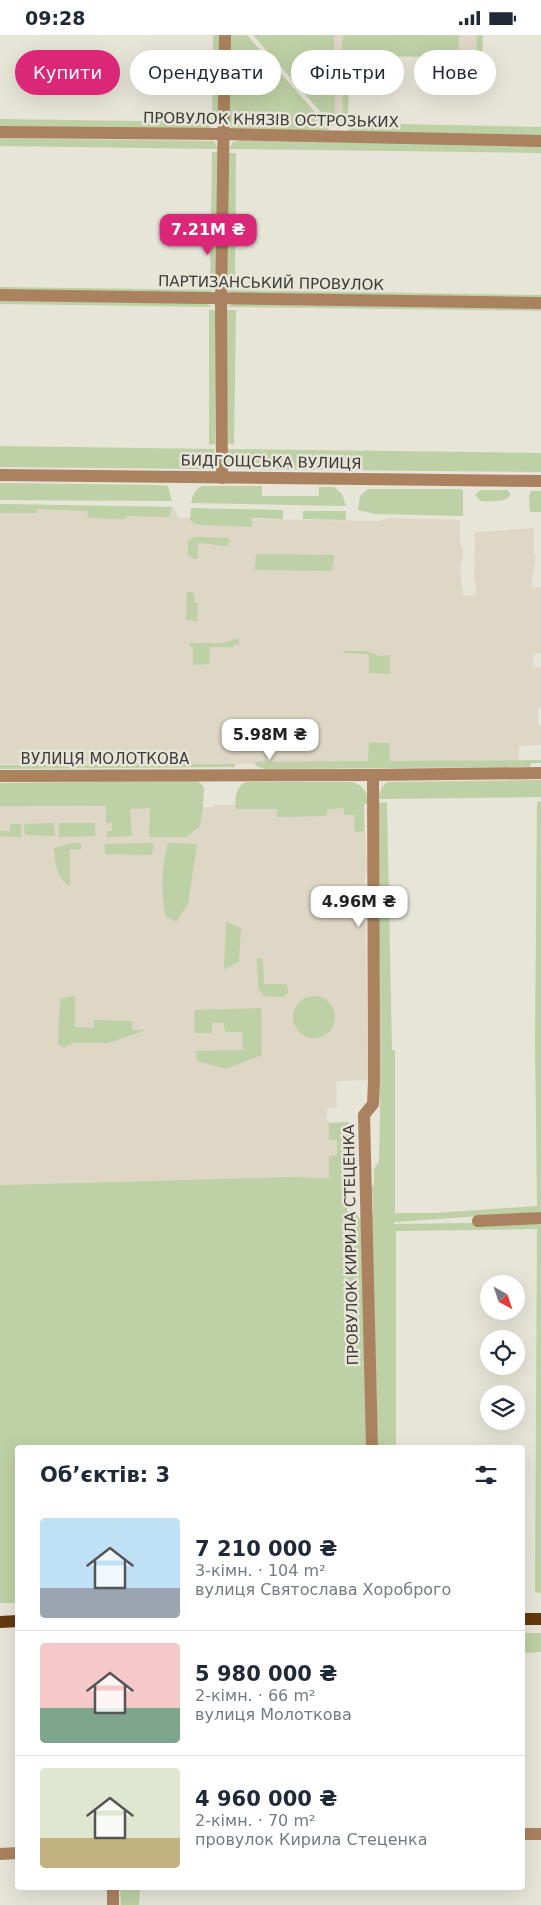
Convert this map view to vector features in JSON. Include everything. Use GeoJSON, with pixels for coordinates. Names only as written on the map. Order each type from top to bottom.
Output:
{"type":"FeatureCollection","features":[{"type":"Feature","properties":{"kind":"main road"},"geometry":{"type":"LineString","coordinates":[[525,1619],[541,1619]]}},
{"type":"Feature","properties":{"kind":"main road"},"geometry":{"type":"LineString","coordinates":[[0,1622],[15,1621]]}},
{"type":"Feature","properties":{"kind":"street"},"geometry":{"type":"LineString","coordinates":[[222,478],[221,299],[224,35]]}},
{"type":"Feature","properties":{"kind":"street","name":"ПРОВУЛОК КНЯЗІВ ОСТРОЗЬКИХ"},"geometry":{"type":"LineString","coordinates":[[0,132],[223,134],[541,141]]}},
{"type":"Feature","properties":{"kind":"street","name":"ПАРТИЗАНСЬКИЙ ПРОВУЛОК"},"geometry":{"type":"LineString","coordinates":[[0,295],[541,303]]}},
{"type":"Feature","properties":{"kind":"street","name":"БИДГОЩСЬКА ВУЛИЦЯ"},"geometry":{"type":"LineString","coordinates":[[0,475],[541,481]]}},
{"type":"Feature","properties":{"kind":"street","name":"ВУЛИЦЯ МОЛОТКОВА"},"geometry":{"type":"LineString","coordinates":[[0,776],[541,773]]}},
{"type":"Feature","properties":{"kind":"street","name":"ПРОВУЛОК КИРИЛА СТЕЦЕНКА"},"geometry":{"type":"LineString","coordinates":[[372,1445],[364,1115],[373,1105],[374,1081],[373,775]]}},
{"type":"Feature","properties":{"kind":"street"},"geometry":{"type":"LineString","coordinates":[[478,1221],[541,1218]]}},
{"type":"Feature","properties":{"kind":"street"},"geometry":{"type":"LineString","coordinates":[[525,1834],[541,1833]]}},
{"type":"Feature","properties":{"kind":"street"},"geometry":{"type":"LineString","coordinates":[[0,1854],[15,1853]]}},
{"type":"Feature","properties":{"kind":"street"},"geometry":{"type":"LineString","coordinates":[[113,1890],[113,1905]]}},
{"type":"Feature","properties":{"kind":"shaded area"},"geometry":{"type":"Polygon","coordinates":[[[330,35],[483,35],[482,50],[414,50],[414,56],[404,56],[404,50],[330,50],[330,35]]]}},
{"type":"Feature","properties":{"kind":"shaded area"},"geometry":{"type":"Polygon","coordinates":[[[331,95],[348,95],[348,123],[331,123],[331,95]]]}},
{"type":"Feature","properties":{"kind":"shaded area"},"geometry":{"type":"Polygon","coordinates":[[[0,504],[173,507],[179,518],[380,521],[389,518],[460,520],[460,543],[463,549],[463,560],[460,566],[463,596],[477,595],[474,576],[475,532],[534,528],[534,555],[536,555],[531,587],[541,587],[541,653],[533,654],[533,667],[541,668],[541,707],[538,708],[538,725],[541,726],[541,745],[519,746],[519,760],[226,764],[0,764],[0,504]]]}},
{"type":"Feature","properties":{"kind":"shaded area"},"geometry":{"type":"Polygon","coordinates":[[[364,804],[367,871],[365,880],[368,1080],[336,1081],[337,1108],[328,1108],[326,1120],[329,1120],[329,1140],[337,1140],[337,1156],[329,1156],[330,1178],[289,1177],[0,1185],[0,806],[214,807],[214,805],[364,804]]]}},
{"type":"Feature","properties":{"kind":"green space"},"geometry":{"type":"Polygon","coordinates":[[[213,35],[221,35],[221,50],[213,50],[213,35]]]}},
{"type":"Feature","properties":{"kind":"green space"},"geometry":{"type":"Polygon","coordinates":[[[228,35],[247,35],[260,50],[228,50],[228,35]]]}},
{"type":"Feature","properties":{"kind":"green space"},"geometry":{"type":"Polygon","coordinates":[[[253,35],[334,35],[334,50],[291,50],[291,78],[281,67],[281,50],[266,50],[253,35]]]}},
{"type":"Feature","properties":{"kind":"green space"},"geometry":{"type":"Polygon","coordinates":[[[344,35],[459,35],[458,50],[414,50],[414,56],[404,56],[404,50],[342,50],[344,35]]]}},
{"type":"Feature","properties":{"kind":"green space"},"geometry":{"type":"Polygon","coordinates":[[[477,35],[483,35],[482,50],[476,50],[477,35]]]}},
{"type":"Feature","properties":{"kind":"green space"},"geometry":{"type":"Polygon","coordinates":[[[281,74],[291,85],[291,95],[300,95],[330,129],[233,130],[228,121],[228,95],[281,95],[281,74]]]}},
{"type":"Feature","properties":{"kind":"green space"},"geometry":{"type":"Polygon","coordinates":[[[212,95],[220,95],[219,115],[207,130],[0,128],[0,119],[207,122],[212,118],[212,95]]]}},
{"type":"Feature","properties":{"kind":"green space"},"geometry":{"type":"Polygon","coordinates":[[[306,95],[335,95],[335,120],[333,126],[306,95]]]}},
{"type":"Feature","properties":{"kind":"green space"},"geometry":{"type":"Polygon","coordinates":[[[343,95],[348,95],[348,123],[541,127],[541,136],[350,132],[343,120],[343,95]]]}},
{"type":"Feature","properties":{"kind":"green space"},"geometry":{"type":"Polygon","coordinates":[[[0,138],[214,141],[218,149],[0,146],[0,138]]]}},
{"type":"Feature","properties":{"kind":"green space"},"geometry":{"type":"Polygon","coordinates":[[[239,140],[541,145],[541,153],[229,149],[233,142],[239,140]]]}},
{"type":"Feature","properties":{"kind":"green space"},"geometry":{"type":"Polygon","coordinates":[[[212,152],[217,152],[215,287],[210,287],[212,152]]]}},
{"type":"Feature","properties":{"kind":"green space"},"geometry":{"type":"Polygon","coordinates":[[[228,153],[236,153],[235,287],[226,287],[228,153]]]}},
{"type":"Feature","properties":{"kind":"green space"},"geometry":{"type":"Polygon","coordinates":[[[0,287],[214,290],[207,293],[0,291],[0,287]]]}},
{"type":"Feature","properties":{"kind":"green space"},"geometry":{"type":"Polygon","coordinates":[[[227,290],[541,295],[541,298],[230,293],[227,290]]]}},
{"type":"Feature","properties":{"kind":"green space"},"geometry":{"type":"Polygon","coordinates":[[[0,301],[206,303],[212,307],[0,304],[0,301]]]}},
{"type":"Feature","properties":{"kind":"green space"},"geometry":{"type":"Polygon","coordinates":[[[234,303],[541,307],[541,311],[227,307],[234,303]]]}},
{"type":"Feature","properties":{"kind":"green space"},"geometry":{"type":"Polygon","coordinates":[[[209,310],[215,310],[216,314],[215,444],[209,445],[209,310]]]}},
{"type":"Feature","properties":{"kind":"green space"},"geometry":{"type":"Polygon","coordinates":[[[226,310],[236,310],[234,445],[228,443],[226,310]]]}},
{"type":"Feature","properties":{"kind":"green space"},"geometry":{"type":"Polygon","coordinates":[[[0,446],[214,449],[214,455],[212,463],[206,469],[0,467],[0,446]]]}},
{"type":"Feature","properties":{"kind":"green space"},"geometry":{"type":"Polygon","coordinates":[[[227,449],[541,453],[541,472],[237,469],[229,462],[227,449]]]}},
{"type":"Feature","properties":{"kind":"green space"},"geometry":{"type":"Polygon","coordinates":[[[0,483],[168,486],[172,501],[0,500],[0,483]]]}},
{"type":"Feature","properties":{"kind":"green space"},"geometry":{"type":"Polygon","coordinates":[[[203,486],[262,486],[262,496],[319,496],[319,487],[334,487],[342,494],[346,506],[191,503],[196,490],[203,486]]]}},
{"type":"Feature","properties":{"kind":"green space"},"geometry":{"type":"Polygon","coordinates":[[[368,489],[461,489],[463,491],[463,516],[375,514],[358,510],[360,496],[368,489]]]}},
{"type":"Feature","properties":{"kind":"green space"},"geometry":{"type":"Polygon","coordinates":[[[480,490],[507,490],[510,496],[500,501],[481,501],[475,495],[480,490]]]}},
{"type":"Feature","properties":{"kind":"green space"},"geometry":{"type":"Polygon","coordinates":[[[531,491],[541,491],[541,512],[530,512],[529,496],[531,491]]]}},
{"type":"Feature","properties":{"kind":"green space"},"geometry":{"type":"Polygon","coordinates":[[[0,504],[171,507],[169,517],[126,516],[126,519],[88,518],[87,511],[37,509],[37,513],[0,513],[0,504]]]}},
{"type":"Feature","properties":{"kind":"green space"},"geometry":{"type":"Polygon","coordinates":[[[191,508],[283,510],[283,519],[252,518],[252,527],[202,525],[195,524],[190,520],[191,508]]]}},
{"type":"Feature","properties":{"kind":"green space"},"geometry":{"type":"Polygon","coordinates":[[[303,511],[346,511],[346,520],[303,519],[303,511]]]}},
{"type":"Feature","properties":{"kind":"green space"},"geometry":{"type":"Polygon","coordinates":[[[194,537],[229,538],[228,546],[198,543],[198,558],[194,559],[188,555],[188,541],[194,537]]]}},
{"type":"Feature","properties":{"kind":"green space"},"geometry":{"type":"Polygon","coordinates":[[[256,554],[334,555],[332,571],[255,570],[256,554]]]}},
{"type":"Feature","properties":{"kind":"green space"},"geometry":{"type":"Polygon","coordinates":[[[187,592],[192,592],[195,596],[194,602],[198,603],[197,621],[186,620],[187,592]]]}},
{"type":"Feature","properties":{"kind":"green space"},"geometry":{"type":"Polygon","coordinates":[[[239,638],[239,645],[234,644],[234,647],[210,647],[209,664],[193,665],[193,647],[190,647],[190,643],[223,643],[239,638]]]}},
{"type":"Feature","properties":{"kind":"green space"},"geometry":{"type":"Polygon","coordinates":[[[343,651],[366,651],[380,656],[390,655],[390,674],[369,673],[369,654],[343,653],[343,651]]]}},
{"type":"Feature","properties":{"kind":"green space"},"geometry":{"type":"Polygon","coordinates":[[[369,742],[389,743],[390,761],[541,760],[541,763],[531,763],[530,767],[266,769],[258,767],[253,762],[368,761],[369,742]]]}},
{"type":"Feature","properties":{"kind":"green space"},"geometry":{"type":"Polygon","coordinates":[[[235,764],[235,767],[0,769],[0,765],[235,764]]]}},
{"type":"Feature","properties":{"kind":"green space"},"geometry":{"type":"Polygon","coordinates":[[[541,780],[541,797],[378,799],[382,787],[387,782],[541,780]]]}},
{"type":"Feature","properties":{"kind":"green space"},"geometry":{"type":"Polygon","coordinates":[[[196,781],[204,788],[200,826],[186,837],[149,837],[150,808],[130,809],[132,836],[107,837],[107,831],[112,831],[112,823],[106,823],[106,806],[0,806],[0,783],[196,781]]]}},
{"type":"Feature","properties":{"kind":"green space"},"geometry":{"type":"Polygon","coordinates":[[[245,782],[353,782],[360,785],[367,796],[367,803],[364,804],[364,831],[355,832],[354,815],[344,815],[344,808],[327,809],[327,816],[277,817],[277,809],[236,809],[236,794],[245,782]]]}},
{"type":"Feature","properties":{"kind":"green space"},"geometry":{"type":"Polygon","coordinates":[[[541,801],[541,1212],[394,1222],[394,1224],[541,1222],[541,1593],[535,1592],[537,1229],[396,1231],[396,1445],[378,1445],[371,1214],[373,1213],[372,1187],[374,1184],[374,1169],[379,1161],[380,1116],[378,803],[387,802],[392,1050],[395,1050],[395,1213],[434,1213],[537,1206],[535,1042],[537,802],[541,801]]]}},
{"type":"Feature","properties":{"kind":"green space"},"geometry":{"type":"Polygon","coordinates":[[[54,823],[55,836],[25,835],[24,824],[54,823]]]}},
{"type":"Feature","properties":{"kind":"green space"},"geometry":{"type":"Polygon","coordinates":[[[59,823],[95,823],[95,836],[59,837],[59,823]]]}},
{"type":"Feature","properties":{"kind":"green space"},"geometry":{"type":"Polygon","coordinates":[[[10,824],[21,824],[21,837],[0,836],[0,831],[10,831],[10,824]]]}},
{"type":"Feature","properties":{"kind":"green space"},"geometry":{"type":"Polygon","coordinates":[[[72,843],[81,843],[81,849],[70,850],[70,886],[65,883],[59,874],[54,848],[72,843]]]}},
{"type":"Feature","properties":{"kind":"green space"},"geometry":{"type":"Polygon","coordinates":[[[154,843],[152,855],[105,854],[105,844],[154,843]]]}},
{"type":"Feature","properties":{"kind":"green space"},"geometry":{"type":"Polygon","coordinates":[[[168,843],[197,844],[188,904],[176,922],[165,916],[164,907],[163,870],[168,843]]]}},
{"type":"Feature","properties":{"kind":"green space"},"geometry":{"type":"Polygon","coordinates":[[[226,922],[241,928],[239,962],[224,969],[226,922]]]}},
{"type":"Feature","properties":{"kind":"green space"},"geometry":{"type":"Polygon","coordinates":[[[257,958],[263,959],[264,984],[287,984],[288,993],[284,997],[264,996],[258,988],[257,958]]]}},
{"type":"Feature","properties":{"kind":"green space"},"geometry":{"type":"Polygon","coordinates":[[[75,995],[75,1027],[94,1028],[94,1020],[132,1021],[132,1030],[146,1030],[109,1043],[72,1043],[64,1048],[58,1044],[60,999],[75,995]]]}},
{"type":"Feature","properties":{"kind":"green space"},"geometry":{"type":"Polygon","coordinates":[[[318,996],[326,999],[332,1005],[335,1017],[332,1029],[326,1035],[310,1038],[302,1035],[296,1029],[293,1013],[296,1005],[302,999],[318,996]]]}},
{"type":"Feature","properties":{"kind":"green space"},"geometry":{"type":"Polygon","coordinates":[[[261,1008],[262,1055],[226,1069],[197,1061],[196,1051],[243,1050],[242,1032],[225,1032],[224,1023],[212,1023],[212,1033],[195,1033],[194,1010],[261,1008]]]}},
{"type":"Feature","properties":{"kind":"green space"},"geometry":{"type":"Polygon","coordinates":[[[348,1122],[354,1128],[356,1167],[342,1167],[342,1177],[347,1178],[347,1211],[357,1214],[361,1222],[367,1445],[15,1445],[15,1603],[0,1603],[0,1185],[289,1177],[329,1178],[329,1156],[337,1155],[337,1140],[329,1140],[329,1123],[348,1122]]]}},
{"type":"Feature","properties":{"kind":"green space"},"geometry":{"type":"Polygon","coordinates":[[[525,1633],[541,1633],[541,1652],[525,1653],[525,1633]]]}},
{"type":"Feature","properties":{"kind":"green space"},"geometry":{"type":"Polygon","coordinates":[[[120,1890],[140,1890],[139,1905],[121,1905],[120,1890]]]}}]}
